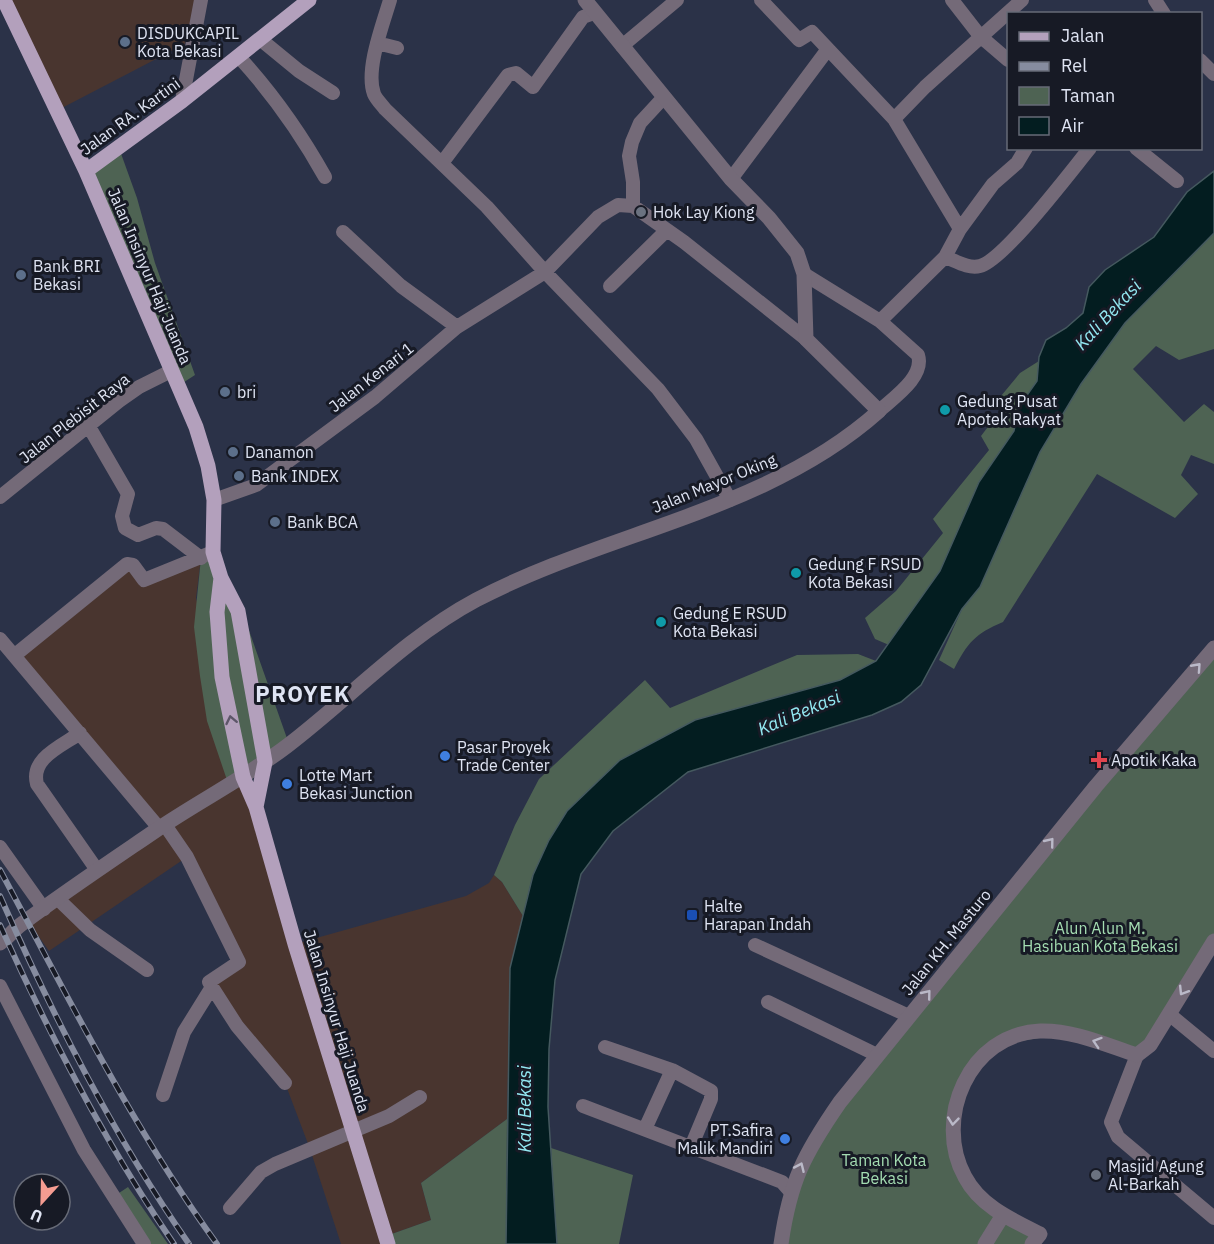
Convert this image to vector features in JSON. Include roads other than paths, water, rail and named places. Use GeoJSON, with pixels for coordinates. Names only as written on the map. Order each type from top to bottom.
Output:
{"type":"FeatureCollection","features":[{"type":"Feature","properties":{"kind":"main road","name":"Jalan Insinyur Haji Juanda"},"geometry":{"type":"LineString","coordinates":[[4,0],[86,171],[196,427],[208,466],[214,500],[207,555],[238,611],[266,762],[256,807]]}},
{"type":"Feature","properties":{"kind":"main road","name":"Jalan RA. Kartini"},"geometry":{"type":"LineString","coordinates":[[86,171],[182,102],[309,0]]}},
{"type":"Feature","properties":{"kind":"main road","name":"Jalan Insinyur Haji Juanda"},"geometry":{"type":"LineString","coordinates":[[221,578],[217,612],[222,677],[243,777],[256,807],[388,1244]]}},
{"type":"Feature","properties":{"kind":"street"},"geometry":{"type":"LineString","coordinates":[[182,102],[201,0]]}},
{"type":"Feature","properties":{"kind":"street"},"geometry":{"type":"LineString","coordinates":[[390,0],[377,43],[373,71],[374,94],[385,109],[442,163],[658,389],[696,439],[730,500]]}},
{"type":"Feature","properties":{"kind":"street"},"geometry":{"type":"LineString","coordinates":[[622,46],[677,0]]}},
{"type":"Feature","properties":{"kind":"street"},"geometry":{"type":"LineString","coordinates":[[761,0],[799,40],[812,32],[894,119],[960,229]]}},
{"type":"Feature","properties":{"kind":"street"},"geometry":{"type":"LineString","coordinates":[[952,0],[980,36],[1007,59]]}},
{"type":"Feature","properties":{"kind":"street"},"geometry":{"type":"LineString","coordinates":[[1008,12],[1022,0]]}},
{"type":"Feature","properties":{"kind":"street"},"geometry":{"type":"LineString","coordinates":[[442,163],[508,75],[516,73],[533,87],[590,6],[731,179],[797,254],[804,274],[806,339]]}},
{"type":"Feature","properties":{"kind":"street"},"geometry":{"type":"LineString","coordinates":[[894,119],[1007,13]]}},
{"type":"Feature","properties":{"kind":"street"},"geometry":{"type":"LineString","coordinates":[[260,39],[299,71],[333,93]]}},
{"type":"Feature","properties":{"kind":"street"},"geometry":{"type":"LineString","coordinates":[[377,43],[397,48]]}},
{"type":"Feature","properties":{"kind":"street"},"geometry":{"type":"LineString","coordinates":[[731,179],[828,49]]}},
{"type":"Feature","properties":{"kind":"street"},"geometry":{"type":"LineString","coordinates":[[239,57],[270,94],[308,147],[325,177]]}},
{"type":"Feature","properties":{"kind":"street"},"geometry":{"type":"LineString","coordinates":[[1202,62],[1214,74]]}},
{"type":"Feature","properties":{"kind":"street"},"geometry":{"type":"LineString","coordinates":[[664,97],[640,123],[632,142],[629,156],[633,182],[633,206],[806,339],[879,411],[913,377],[920,359],[916,351],[880,321],[804,274]]}},
{"type":"Feature","properties":{"kind":"street"},"geometry":{"type":"LineString","coordinates":[[880,321],[945,257],[960,229],[993,184],[1017,163],[1025,150]]}},
{"type":"Feature","properties":{"kind":"street"},"geometry":{"type":"LineString","coordinates":[[945,257],[968,266],[982,265],[991,261],[1013,240],[1088,150]]}},
{"type":"Feature","properties":{"kind":"street"},"geometry":{"type":"LineString","coordinates":[[1139,150],[1178,181]]}},
{"type":"Feature","properties":{"kind":"street","name":"Jalan Kenari 1"},"geometry":{"type":"LineString","coordinates":[[214,500],[256,485],[375,397],[458,327],[545,272],[605,211],[618,205],[633,206]]}},
{"type":"Feature","properties":{"kind":"street"},"geometry":{"type":"LineString","coordinates":[[610,286],[667,230]]}},
{"type":"Feature","properties":{"kind":"street"},"geometry":{"type":"LineString","coordinates":[[343,232],[401,285],[458,327]]}},
{"type":"Feature","properties":{"kind":"street","name":"Jalan Plebisit Raya"},"geometry":{"type":"LineString","coordinates":[[0,497],[88,425],[139,387],[171,371]]}},
{"type":"Feature","properties":{"kind":"street","name":"Jalan Mayor Oking"},"geometry":{"type":"LineString","coordinates":[[0,944],[14,929],[96,870],[266,762],[380,667],[475,601],[593,548],[730,500],[804,464],[848,437],[879,411]]}},
{"type":"Feature","properties":{"kind":"street"},"geometry":{"type":"LineString","coordinates":[[88,425],[128,494],[122,516],[125,528],[138,535],[156,528],[163,529],[207,555]]}},
{"type":"Feature","properties":{"kind":"street"},"geometry":{"type":"LineString","coordinates":[[15,655],[128,564],[134,565],[144,580],[207,555]]}},
{"type":"Feature","properties":{"kind":"street"},"geometry":{"type":"LineString","coordinates":[[0,639],[187,857],[239,962],[210,982],[212,987],[237,1026],[285,1083]]}},
{"type":"Feature","properties":{"kind":"street","name":"Jalan KH. Masturo"},"geometry":{"type":"LineString","coordinates":[[781,1244],[790,1191],[801,1162],[815,1137],[877,1055],[1181,685],[1214,648]]}},
{"type":"Feature","properties":{"kind":"street"},"geometry":{"type":"LineString","coordinates":[[80,733],[44,758],[36,767],[35,776],[37,784],[96,870]]}},
{"type":"Feature","properties":{"kind":"street"},"geometry":{"type":"LineString","coordinates":[[0,847],[44,909]]}},
{"type":"Feature","properties":{"kind":"street"},"geometry":{"type":"LineString","coordinates":[[58,899],[90,930],[147,970]]}},
{"type":"Feature","properties":{"kind":"street"},"geometry":{"type":"LineString","coordinates":[[1214,941],[1150,1045],[1137,1055],[1111,1122],[1118,1137],[1214,1218]]}},
{"type":"Feature","properties":{"kind":"street"},"geometry":{"type":"LineString","coordinates":[[754,945],[909,1016]]}},
{"type":"Feature","properties":{"kind":"street"},"geometry":{"type":"LineString","coordinates":[[0,986],[84,1150],[144,1244]]}},
{"type":"Feature","properties":{"kind":"street"},"geometry":{"type":"LineString","coordinates":[[162,1095],[184,1032],[212,987]]}},
{"type":"Feature","properties":{"kind":"street"},"geometry":{"type":"LineString","coordinates":[[768,1002],[877,1055]]}},
{"type":"Feature","properties":{"kind":"street"},"geometry":{"type":"LineString","coordinates":[[1168,1014],[1214,1051]]}},
{"type":"Feature","properties":{"kind":"street"},"geometry":{"type":"LineString","coordinates":[[1032,1244],[1040,1234],[988,1205],[965,1179],[955,1156],[951,1129],[954,1103],[964,1080],[977,1063],[997,1045],[1019,1035],[1039,1031],[1070,1033],[1137,1055]]}},
{"type":"Feature","properties":{"kind":"street"},"geometry":{"type":"LineString","coordinates":[[605,1047],[672,1070],[711,1091],[711,1099],[691,1147]]}},
{"type":"Feature","properties":{"kind":"street"},"geometry":{"type":"LineString","coordinates":[[645,1130],[672,1070]]}},
{"type":"Feature","properties":{"kind":"street"},"geometry":{"type":"LineString","coordinates":[[230,1208],[252,1181],[274,1164],[389,1116],[420,1097]]}},
{"type":"Feature","properties":{"kind":"street"},"geometry":{"type":"LineString","coordinates":[[583,1106],[782,1182],[790,1191]]}},
{"type":"Feature","properties":{"kind":"street"},"geometry":{"type":"LineString","coordinates":[[985,1244],[1003,1215]]}},
{"type":"Feature","properties":{"kind":"water","name":"Kali Bekasi"},"geometry":{"type":"Polygon","coordinates":[[[1214,171],[1214,233],[1125,323],[1081,384],[1040,452],[980,587],[962,609],[921,685],[901,702],[872,715],[688,772],[613,831],[581,874],[555,980],[549,1049],[548,1107],[557,1244],[506,1244],[510,968],[533,875],[549,840],[567,811],[620,760],[695,720],[840,680],[876,661],[940,571],[979,482],[1014,431],[1018,408],[1037,381],[1039,357],[1046,340],[1066,328],[1083,313],[1089,287],[1105,270],[1154,237],[1187,192],[1214,171]]]}},
{"type":"Feature","properties":{"kind":"railway"},"geometry":{"type":"LineString","coordinates":[[0,870],[129,1108],[186,1200],[217,1244]]}},
{"type":"Feature","properties":{"kind":"railway"},"geometry":{"type":"LineString","coordinates":[[0,896],[86,1075],[135,1161],[189,1244]]}},
{"type":"Feature","properties":{"kind":"railway"},"geometry":{"type":"LineString","coordinates":[[0,925],[38,1007],[80,1088],[125,1168],[174,1244]]}},
{"type":"Feature","properties":{"kind":"place","name":"DISDUKCAPIL Kota Bekasi"},"geometry":{"type":"Point","coordinates":[125,42]}},
{"type":"Feature","properties":{"kind":"place","name":"Hok Lay Kiong"},"geometry":{"type":"Point","coordinates":[641,212]}},
{"type":"Feature","properties":{"kind":"place","name":"Bank BRI Bekasi"},"geometry":{"type":"Point","coordinates":[21,275]}},
{"type":"Feature","properties":{"kind":"place","name":"bri"},"geometry":{"type":"Point","coordinates":[225,392]}},
{"type":"Feature","properties":{"kind":"place","name":"Gedung Pusat Apotek Rakyat"},"geometry":{"type":"Point","coordinates":[945,410]}},
{"type":"Feature","properties":{"kind":"place","name":"Danamon"},"geometry":{"type":"Point","coordinates":[233,452]}},
{"type":"Feature","properties":{"kind":"place","name":"Bank INDEX"},"geometry":{"type":"Point","coordinates":[239,476]}},
{"type":"Feature","properties":{"kind":"place","name":"Bank BCA"},"geometry":{"type":"Point","coordinates":[275,522]}},
{"type":"Feature","properties":{"kind":"place","name":"Gedung F RSUD Kota Bekasi"},"geometry":{"type":"Point","coordinates":[796,573]}},
{"type":"Feature","properties":{"kind":"place","name":"Gedung E RSUD Kota Bekasi"},"geometry":{"type":"Point","coordinates":[661,622]}},
{"type":"Feature","properties":{"kind":"place","name":"Pasar Proyek Trade Center"},"geometry":{"type":"Point","coordinates":[445,756]}},
{"type":"Feature","properties":{"kind":"place","name":"Apotik Kaka"},"geometry":{"type":"Point","coordinates":[1099,760]}},
{"type":"Feature","properties":{"kind":"place","name":"Lotte Mart Bekasi Junction"},"geometry":{"type":"Point","coordinates":[287,784]}},
{"type":"Feature","properties":{"kind":"place","name":"Halte Harapan Indah"},"geometry":{"type":"Point","coordinates":[692,915]}},
{"type":"Feature","properties":{"kind":"place","name":"PT.Safira Malik Mandiri"},"geometry":{"type":"Point","coordinates":[785,1139]}},
{"type":"Feature","properties":{"kind":"place","name":"Masjid Agung Al-Barkah"},"geometry":{"type":"Point","coordinates":[1096,1175]}},
{"type":"Feature","properties":{"kind":"district","name":"PROYEK"},"geometry":{"type":"Point","coordinates":[303,694]}},
{"type":"Feature","properties":{"kind":"park label","name":"Alun Alun M. Hasibuan Kota Bekasi"},"geometry":{"type":"Point","coordinates":[1100,937]}},
{"type":"Feature","properties":{"kind":"park label","name":"Taman Kota Bekasi"},"geometry":{"type":"Point","coordinates":[884,1169]}}]}
